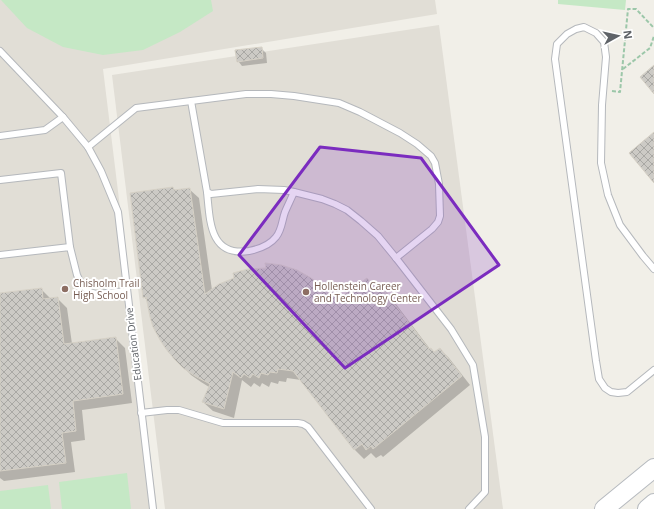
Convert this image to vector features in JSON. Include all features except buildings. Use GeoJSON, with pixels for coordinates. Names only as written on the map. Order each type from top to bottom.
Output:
{"type":"FeatureCollection","features":[{"type":"Feature","properties":{"kind":"main road"},"geometry":{"type":"LineString","coordinates":[[604,509],[654,468]]}},
{"type":"Feature","properties":{"kind":"main road"},"geometry":{"type":"LineString","coordinates":[[647,509],[654,503]]}},
{"type":"Feature","properties":{"kind":"lane"},"geometry":{"type":"LineString","coordinates":[[654,269],[620,225],[608,195],[601,163],[602,105],[606,57],[604,42],[596,33],[584,27],[576,28],[567,34],[558,44],[556,59],[599,379],[605,388],[611,392],[627,392],[654,370]]}},
{"type":"Feature","properties":{"kind":"lane","name":"Education Drive"},"geometry":{"type":"LineString","coordinates":[[0,51],[63,117],[88,147],[101,171],[118,212],[153,509]]}},
{"type":"Feature","properties":{"kind":"lane"},"geometry":{"type":"LineString","coordinates":[[88,147],[136,108],[246,94],[294,96],[339,104],[360,112],[400,132],[431,156],[435,163],[439,184],[440,216],[438,222],[432,230],[396,258]]}},
{"type":"Feature","properties":{"kind":"lane"},"geometry":{"type":"LineString","coordinates":[[190,101],[207,192],[212,230],[222,245],[236,252],[250,251],[264,247],[271,243],[276,238],[294,192]]}},
{"type":"Feature","properties":{"kind":"lane"},"geometry":{"type":"LineString","coordinates":[[0,136],[46,130],[63,117]]}},
{"type":"Feature","properties":{"kind":"lane"},"geometry":{"type":"LineString","coordinates":[[0,180],[61,173],[70,247],[77,275],[81,283],[89,292],[96,294],[127,291]]}},
{"type":"Feature","properties":{"kind":"lane"},"geometry":{"type":"LineString","coordinates":[[207,192],[211,194],[258,189],[294,192],[335,204],[347,210],[362,221],[378,236],[451,329],[473,365],[485,437],[484,492],[469,509]]}},
{"type":"Feature","properties":{"kind":"lane"},"geometry":{"type":"LineString","coordinates":[[0,255],[70,247]]}},
{"type":"Feature","properties":{"kind":"lane"},"geometry":{"type":"LineString","coordinates":[[141,413],[179,410],[222,423],[298,422],[303,424],[308,427],[371,509]]}},
{"type":"Feature","properties":{"kind":"path"},"geometry":{"type":"LineString","coordinates":[[603,91],[620,92],[628,9],[636,9],[654,28]]}},
{"type":"Feature","properties":{"kind":"path"},"geometry":{"type":"LineString","coordinates":[[622,69],[650,48],[654,36]]}},
{"type":"Feature","properties":{"kind":"highlighted area"},"geometry":{"type":"Polygon","coordinates":[[[320,147],[421,158],[499,265],[345,368],[239,255],[320,147]]]}},
{"type":"Feature","properties":{"kind":"shaded area","name":"Chisholm Trail High School"},"geometry":{"type":"Polygon","coordinates":[[[0,0],[435,0],[437,14],[103,69],[157,509],[0,509],[0,0]]]}},
{"type":"Feature","properties":{"kind":"shaded area","name":"Hollenstein Career and Technology Center"},"geometry":{"type":"Polygon","coordinates":[[[439,25],[503,509],[165,509],[112,75],[439,25]]]}},
{"type":"Feature","properties":{"kind":"green space"},"geometry":{"type":"Polygon","coordinates":[[[1,0],[211,0],[213,11],[180,32],[143,50],[103,55],[63,47],[27,28],[1,0]]]}},
{"type":"Feature","properties":{"kind":"green space"},"geometry":{"type":"Polygon","coordinates":[[[558,0],[626,0],[625,10],[558,4],[558,0]]]}},
{"type":"Feature","properties":{"kind":"green space"},"geometry":{"type":"Polygon","coordinates":[[[127,473],[131,509],[62,509],[59,482],[127,473]]]}},
{"type":"Feature","properties":{"kind":"green space"},"geometry":{"type":"Polygon","coordinates":[[[48,485],[51,509],[0,509],[0,491],[48,485]]]}},
{"type":"Feature","properties":{"kind":"place","name":"Chisholm Trail High School"},"geometry":{"type":"Point","coordinates":[65,289]}},
{"type":"Feature","properties":{"kind":"place","name":"Hollenstein Career and Technology Center"},"geometry":{"type":"Point","coordinates":[306,292]}}]}
